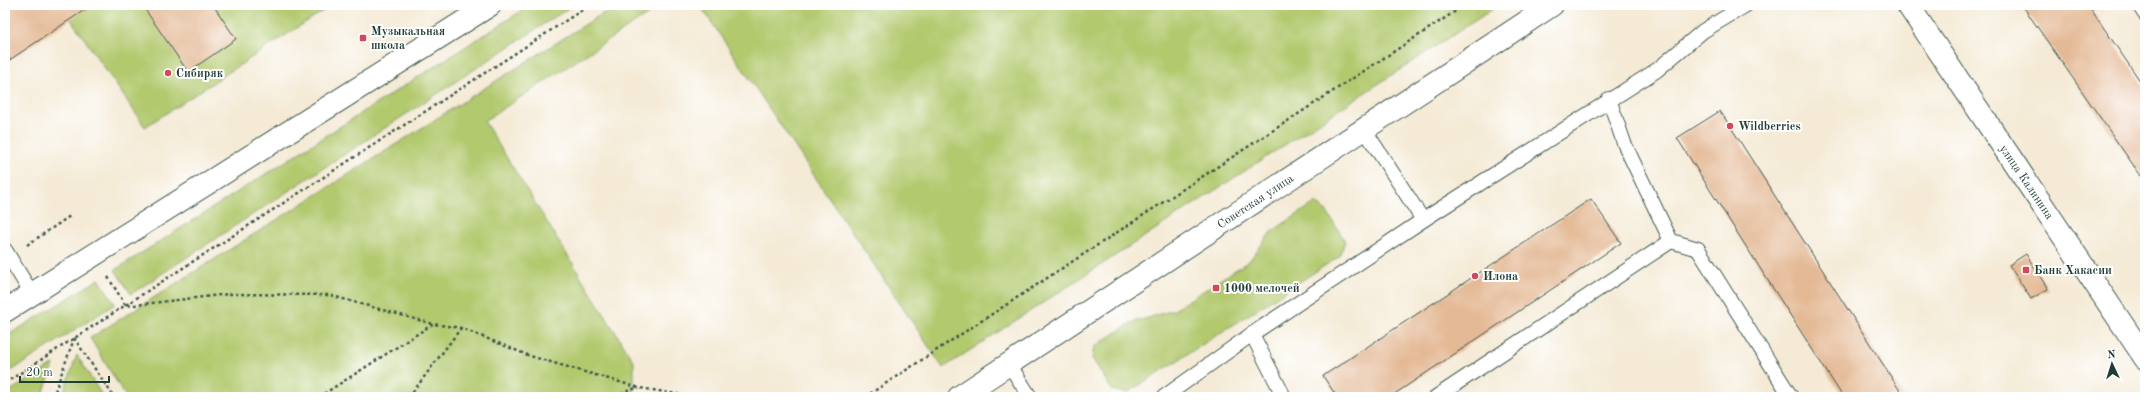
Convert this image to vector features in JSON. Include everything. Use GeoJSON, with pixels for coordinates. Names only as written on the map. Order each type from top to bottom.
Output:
{"type":"FeatureCollection","features":[{"type":"Feature","properties":{"kind":"main road"},"geometry":{"type":"LineString","coordinates":[[5,311],[490,5]]}},
{"type":"Feature","properties":{"kind":"main road","name":"Советская улица"},"geometry":{"type":"LineString","coordinates":[[959,397],[1552,5]]}},
{"type":"Feature","properties":{"kind":"main road","name":"улица Калинина"},"geometry":{"type":"LineString","coordinates":[[1908,5],[2145,358]]}},
{"type":"Feature","properties":{"kind":"lane"},"geometry":{"type":"LineString","coordinates":[[1164,397],[1252,334],[1423,220],[1609,99],[1658,70],[1703,31],[1746,5]]}},
{"type":"Feature","properties":{"kind":"lane"},"geometry":{"type":"LineString","coordinates":[[2139,5],[2145,14]]}},
{"type":"Feature","properties":{"kind":"lane"},"geometry":{"type":"LineString","coordinates":[[1609,99],[1624,143],[1671,242]]}},
{"type":"Feature","properties":{"kind":"lane"},"geometry":{"type":"LineString","coordinates":[[1364,129],[1423,220]]}},
{"type":"Feature","properties":{"kind":"lane"},"geometry":{"type":"LineString","coordinates":[[1436,397],[1671,242],[1698,249],[1790,397]]}},
{"type":"Feature","properties":{"kind":"lane"},"geometry":{"type":"LineString","coordinates":[[7,253],[32,294]]}},
{"type":"Feature","properties":{"kind":"lane"},"geometry":{"type":"LineString","coordinates":[[1252,334],[1284,397]]}},
{"type":"Feature","properties":{"kind":"lane"},"geometry":{"type":"LineString","coordinates":[[1009,364],[1030,397]]}},
{"type":"Feature","properties":{"kind":"path"},"geometry":{"type":"LineString","coordinates":[[5,383],[590,5]]}},
{"type":"Feature","properties":{"kind":"path"},"geometry":{"type":"LineString","coordinates":[[865,397],[1465,5]]}},
{"type":"Feature","properties":{"kind":"path"},"geometry":{"type":"LineString","coordinates":[[7,253],[70,216]]}},
{"type":"Feature","properties":{"kind":"path"},"geometry":{"type":"LineString","coordinates":[[106,273],[126,306]]}},
{"type":"Feature","properties":{"kind":"path"},"geometry":{"type":"LineString","coordinates":[[126,306],[229,294],[329,295],[433,324],[461,328],[530,356],[640,388],[695,397]]}},
{"type":"Feature","properties":{"kind":"path"},"geometry":{"type":"LineString","coordinates":[[319,397],[433,324]]}},
{"type":"Feature","properties":{"kind":"path"},"geometry":{"type":"LineString","coordinates":[[409,397],[461,328]]}},
{"type":"Feature","properties":{"kind":"path"},"geometry":{"type":"LineString","coordinates":[[53,397],[74,338]]}},
{"type":"Feature","properties":{"kind":"path"},"geometry":{"type":"LineString","coordinates":[[74,338],[114,397]]}},
{"type":"Feature","properties":{"kind":"path"},"geometry":{"type":"LineString","coordinates":[[616,397],[629,390],[640,388]]}},
{"type":"Feature","properties":{"kind":"green space","name":"Сибиряк"},"geometry":{"type":"Polygon","coordinates":[[[61,5],[332,5],[145,127],[61,5]]]}},
{"type":"Feature","properties":{"kind":"green space"},"geometry":{"type":"Polygon","coordinates":[[[531,5],[573,5],[131,294],[115,270],[531,5]]]}},
{"type":"Feature","properties":{"kind":"green space"},"geometry":{"type":"Polygon","coordinates":[[[616,5],[654,5],[656,9],[484,121],[634,362],[634,397],[126,397],[90,338],[616,5]]]}},
{"type":"Feature","properties":{"kind":"green space"},"geometry":{"type":"Polygon","coordinates":[[[700,5],[1499,5],[943,368],[700,5]]]}},
{"type":"Feature","properties":{"kind":"green space"},"geometry":{"type":"Polygon","coordinates":[[[1315,203],[1325,209],[1345,241],[1340,256],[1127,393],[1112,390],[1092,358],[1094,347],[1131,323],[1174,310],[1249,261],[1271,232],[1315,203]]]}},
{"type":"Feature","properties":{"kind":"green space"},"geometry":{"type":"Polygon","coordinates":[[[99,279],[115,304],[5,375],[5,337],[99,279]]]}},
{"type":"Feature","properties":{"kind":"green space"},"geometry":{"type":"Polygon","coordinates":[[[77,355],[103,397],[62,397],[77,355]]]}},
{"type":"Feature","properties":{"kind":"green space"},"geometry":{"type":"Polygon","coordinates":[[[54,364],[42,397],[5,397],[5,394],[54,364]]]}},
{"type":"Feature","properties":{"kind":"building"},"geometry":{"type":"Polygon","coordinates":[[[5,5],[92,5],[5,63],[5,5]]]}},
{"type":"Feature","properties":{"kind":"building"},"geometry":{"type":"Polygon","coordinates":[[[142,5],[213,5],[236,39],[188,72],[142,5]]]}},
{"type":"Feature","properties":{"kind":"building"},"geometry":{"type":"Polygon","coordinates":[[[2022,5],[2088,5],[2145,88],[2145,182],[2022,5]]]}},
{"type":"Feature","properties":{"kind":"building"},"geometry":{"type":"Polygon","coordinates":[[[1720,111],[1904,397],[1843,397],[1738,234],[1677,138],[1720,111]]]}},
{"type":"Feature","properties":{"kind":"building"},"geometry":{"type":"Polygon","coordinates":[[[1591,199],[1621,243],[1390,397],[1337,397],[1323,376],[1591,199]]]}},
{"type":"Feature","properties":{"kind":"building"},"geometry":{"type":"Polygon","coordinates":[[[2026,254],[2048,289],[2031,299],[2009,265],[2026,254]]]}},
{"type":"Feature","properties":{"kind":"place","name":"Музыкальная школа"},"geometry":{"type":"Point","coordinates":[363,38]}},
{"type":"Feature","properties":{"kind":"place","name":"Сибиряк"},"geometry":{"type":"Point","coordinates":[168,73]}},
{"type":"Feature","properties":{"kind":"place","name":"Wildberries"},"geometry":{"type":"Point","coordinates":[1730,126]}},
{"type":"Feature","properties":{"kind":"place","name":"Банк Хакасии"},"geometry":{"type":"Point","coordinates":[2026,270]}},
{"type":"Feature","properties":{"kind":"place","name":"Илона"},"geometry":{"type":"Point","coordinates":[1475,276]}},
{"type":"Feature","properties":{"kind":"place","name":"1000 мелочей"},"geometry":{"type":"Point","coordinates":[1216,288]}}]}
